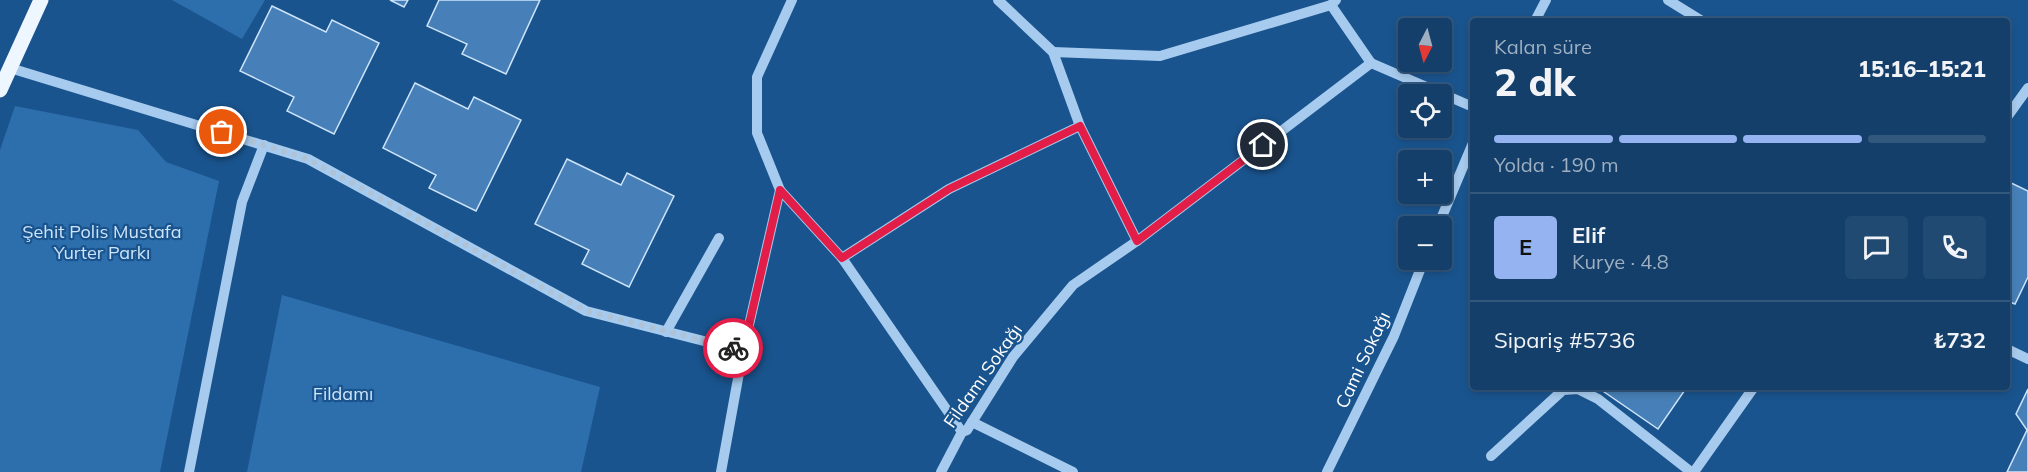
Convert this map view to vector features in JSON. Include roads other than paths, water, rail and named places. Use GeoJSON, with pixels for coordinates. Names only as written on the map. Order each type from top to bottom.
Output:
{"type":"FeatureCollection","features":[{"type":"Feature","properties":{"kind":"main road"},"geometry":{"type":"LineString","coordinates":[[0,90],[41,0]]}},
{"type":"Feature","properties":{"kind":"street"},"geometry":{"type":"LineString","coordinates":[[792,0],[756,77],[758,133],[780,190],[842,258],[962,432]]}},
{"type":"Feature","properties":{"kind":"street"},"geometry":{"type":"LineString","coordinates":[[998,0],[1053,52],[1080,126],[1137,241]]}},
{"type":"Feature","properties":{"kind":"street"},"geometry":{"type":"LineString","coordinates":[[1537,18],[1546,0]]}},
{"type":"Feature","properties":{"kind":"street"},"geometry":{"type":"LineString","coordinates":[[1668,0],[1697,18]]}},
{"type":"Feature","properties":{"kind":"street"},"geometry":{"type":"LineString","coordinates":[[1053,52],[1160,56],[1334,2],[1371,63],[1470,106]]}},
{"type":"Feature","properties":{"kind":"street","name":"Fildamı Sokağı"},"geometry":{"type":"LineString","coordinates":[[941,472],[962,432],[967,430],[1013,357],[1073,285],[1137,241],[1371,63]]}},
{"type":"Feature","properties":{"kind":"street"},"geometry":{"type":"LineString","coordinates":[[10,68],[308,159],[586,311],[743,351]]}},
{"type":"Feature","properties":{"kind":"street"},"geometry":{"type":"LineString","coordinates":[[2010,113],[2028,88]]}},
{"type":"Feature","properties":{"kind":"street"},"geometry":{"type":"LineString","coordinates":[[842,258],[949,189],[1080,126]]}},
{"type":"Feature","properties":{"kind":"street"},"geometry":{"type":"LineString","coordinates":[[189,472],[242,202],[264,146]]}},
{"type":"Feature","properties":{"kind":"street"},"geometry":{"type":"LineString","coordinates":[[1441,216],[1470,150]]}},
{"type":"Feature","properties":{"kind":"street"},"geometry":{"type":"LineString","coordinates":[[721,472],[743,351],[780,190]]}},
{"type":"Feature","properties":{"kind":"street"},"geometry":{"type":"LineString","coordinates":[[666,332],[719,238]]}},
{"type":"Feature","properties":{"kind":"street","name":"Cami Sokağı"},"geometry":{"type":"LineString","coordinates":[[1327,472],[1394,336],[1420,270]]}},
{"type":"Feature","properties":{"kind":"street"},"geometry":{"type":"LineString","coordinates":[[2010,350],[2028,359]]}},
{"type":"Feature","properties":{"kind":"street"},"geometry":{"type":"LineString","coordinates":[[1491,456],[1563,390]]}},
{"type":"Feature","properties":{"kind":"street"},"geometry":{"type":"LineString","coordinates":[[1580,390],[1598,399],[1693,472],[1752,390]]}},
{"type":"Feature","properties":{"kind":"street"},"geometry":{"type":"LineString","coordinates":[[972,422],[1073,472]]}},
{"type":"Feature","properties":{"kind":"park label","name":"Şehit Polis Mustafa Yurter Parkı"},"geometry":{"type":"Point","coordinates":[102,242]}},
{"type":"Feature","properties":{"kind":"park label","name":"Fildamı"},"geometry":{"type":"Point","coordinates":[343,394]}}]}
